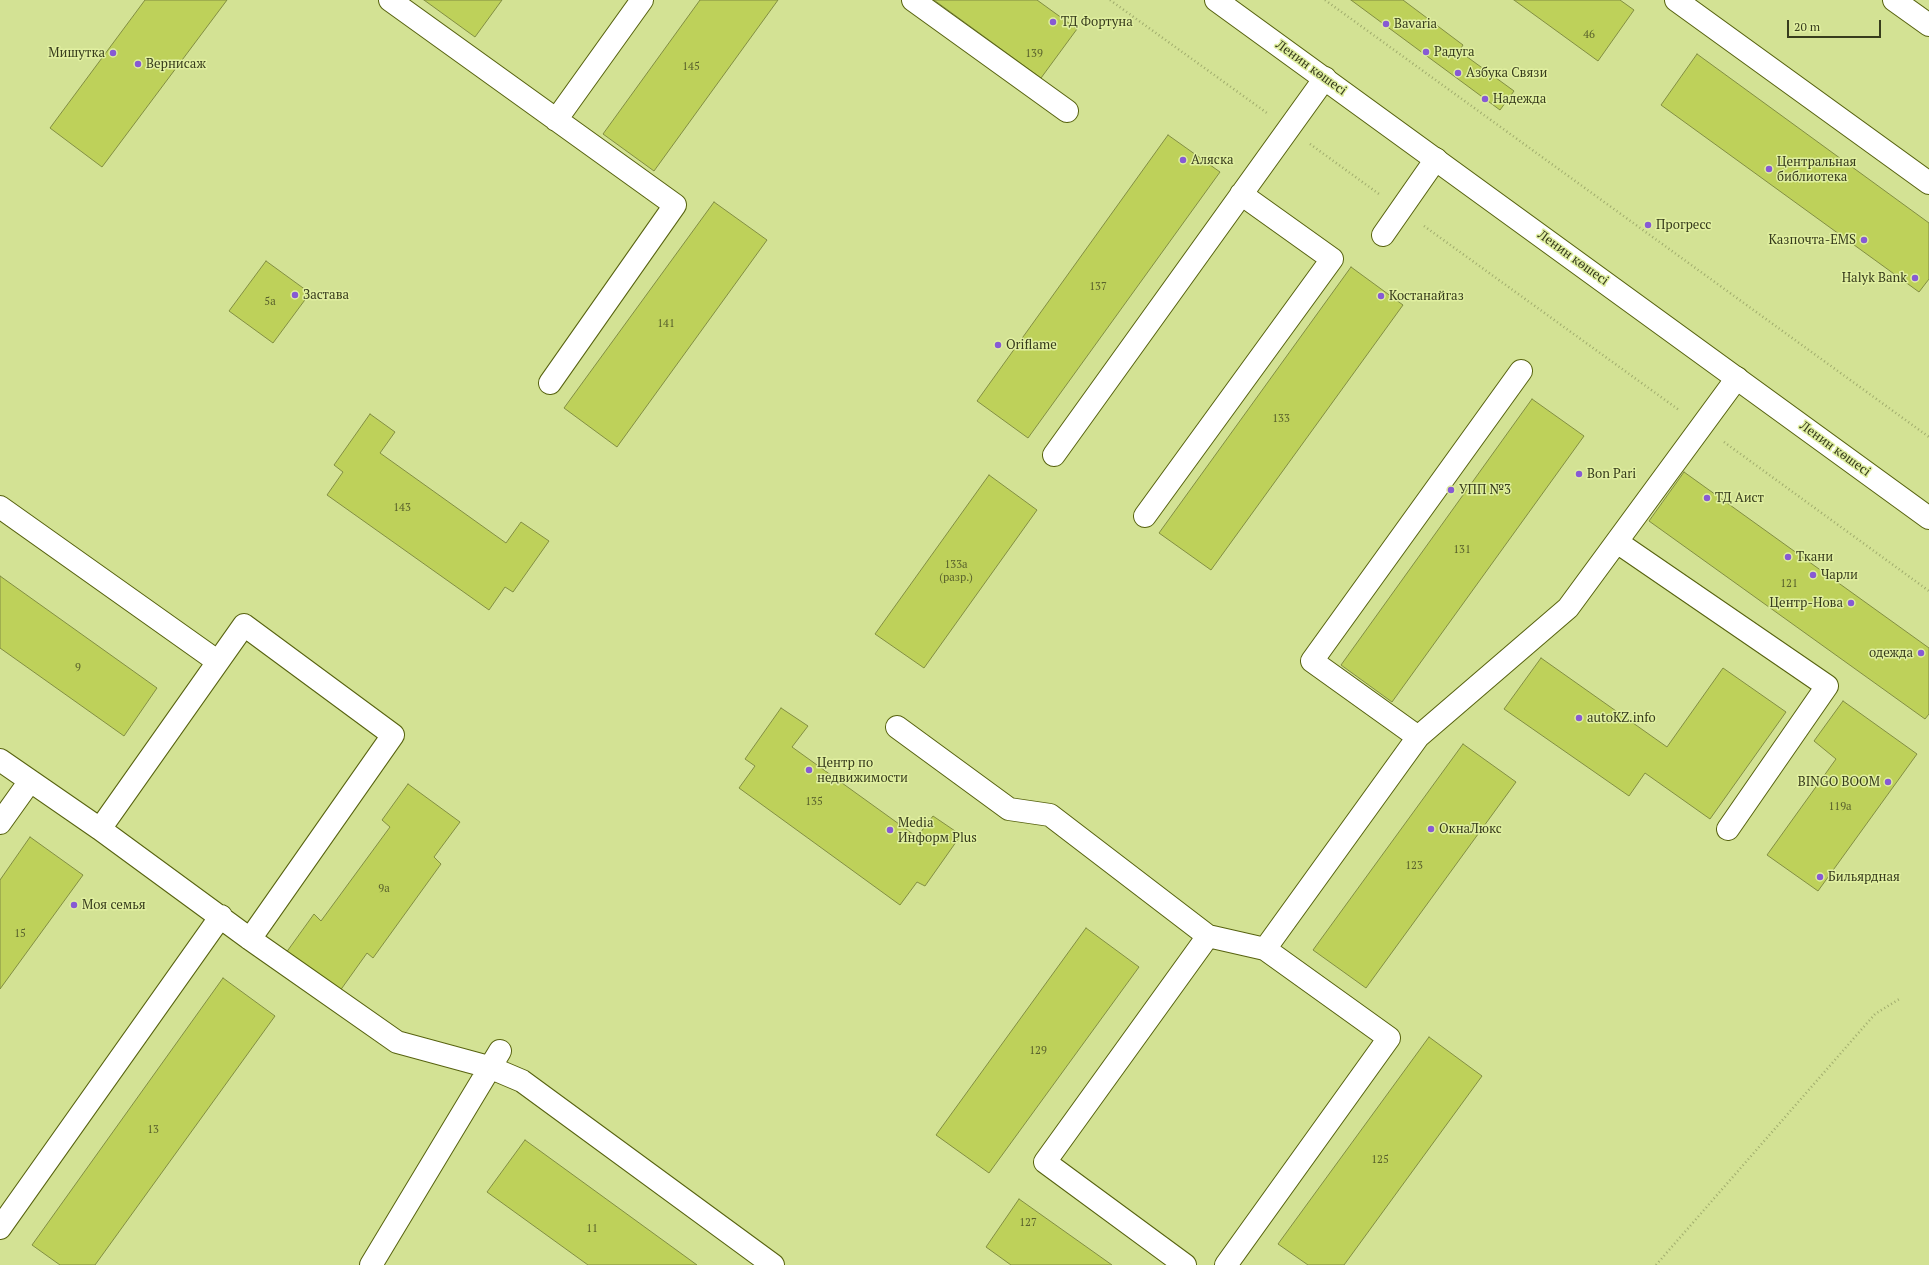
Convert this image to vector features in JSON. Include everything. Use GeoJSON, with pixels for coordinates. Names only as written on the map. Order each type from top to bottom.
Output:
{"type":"FeatureCollection","features":[{"type":"Feature","properties":{"kind":"main road"},"geometry":{"type":"LineString","coordinates":[[390,0],[675,205],[550,383]]}},
{"type":"Feature","properties":{"kind":"main road"},"geometry":{"type":"LineString","coordinates":[[556,120],[642,0]]}},
{"type":"Feature","properties":{"kind":"main road"},"geometry":{"type":"LineString","coordinates":[[913,0],[1067,111]]}},
{"type":"Feature","properties":{"kind":"main road","name":"Ленин көшесі"},"geometry":{"type":"LineString","coordinates":[[1216,0],[1929,518]]}},
{"type":"Feature","properties":{"kind":"main road"},"geometry":{"type":"LineString","coordinates":[[1676,0],[1929,183]]}},
{"type":"Feature","properties":{"kind":"main road"},"geometry":{"type":"LineString","coordinates":[[1894,0],[1929,25]]}},
{"type":"Feature","properties":{"kind":"main road"},"geometry":{"type":"LineString","coordinates":[[1054,455],[1325,78]]}},
{"type":"Feature","properties":{"kind":"main road"},"geometry":{"type":"LineString","coordinates":[[1383,235],[1436,159]]}},
{"type":"Feature","properties":{"kind":"main road"},"geometry":{"type":"LineString","coordinates":[[1145,516],[1332,259],[1241,194]]}},
{"type":"Feature","properties":{"kind":"main road"},"geometry":{"type":"LineString","coordinates":[[1418,737],[1312,661],[1521,371]]}},
{"type":"Feature","properties":{"kind":"main road"},"geometry":{"type":"LineString","coordinates":[[1265,949],[1418,737],[1568,608],[1737,378]]}},
{"type":"Feature","properties":{"kind":"main road"},"geometry":{"type":"LineString","coordinates":[[0,507],[218,661]]}},
{"type":"Feature","properties":{"kind":"main road"},"geometry":{"type":"LineString","coordinates":[[1617,542],[1826,686],[1728,829]]}},
{"type":"Feature","properties":{"kind":"main road"},"geometry":{"type":"LineString","coordinates":[[100,829],[244,625],[393,735],[250,938]]}},
{"type":"Feature","properties":{"kind":"main road"},"geometry":{"type":"LineString","coordinates":[[897,727],[1009,809],[1050,815],[1208,936],[1265,949],[1389,1038],[1226,1265]]}},
{"type":"Feature","properties":{"kind":"main road"},"geometry":{"type":"LineString","coordinates":[[0,760],[100,829],[397,1042],[495,1059],[522,1081],[773,1265]]}},
{"type":"Feature","properties":{"kind":"main road"},"geometry":{"type":"LineString","coordinates":[[0,823],[30,781]]}},
{"type":"Feature","properties":{"kind":"main road"},"geometry":{"type":"LineString","coordinates":[[0,1228],[221,916]]}},
{"type":"Feature","properties":{"kind":"main road"},"geometry":{"type":"LineString","coordinates":[[1186,1265],[1045,1162],[1208,936]]}},
{"type":"Feature","properties":{"kind":"main road"},"geometry":{"type":"LineString","coordinates":[[371,1265],[495,1059]]}},
{"type":"Feature","properties":{"kind":"path"},"geometry":{"type":"LineString","coordinates":[[1110,0],[1929,591]]}},
{"type":"Feature","properties":{"kind":"path"},"geometry":{"type":"LineString","coordinates":[[1325,0],[1929,437]]}},
{"type":"Feature","properties":{"kind":"path"},"geometry":{"type":"LineString","coordinates":[[1656,1265],[1875,1014],[1901,998]]}},
{"type":"Feature","properties":{"kind":"building","name":"Вернисаж"},"geometry":{"type":"Polygon","coordinates":[[[145,0],[227,0],[102,167],[50,128],[145,0]]]}},
{"type":"Feature","properties":{"kind":"building"},"geometry":{"type":"Polygon","coordinates":[[[424,0],[502,0],[475,37],[424,0]]]}},
{"type":"Feature","properties":{"kind":"building"},"geometry":{"type":"Polygon","coordinates":[[[700,0],[778,0],[654,171],[603,134],[700,0]]]}},
{"type":"Feature","properties":{"kind":"building"},"geometry":{"type":"Polygon","coordinates":[[[934,0],[1037,0],[1077,29],[1041,78],[934,0]]]}},
{"type":"Feature","properties":{"kind":"building"},"geometry":{"type":"Polygon","coordinates":[[[1351,0],[1403,0],[1463,45],[1459,51],[1514,91],[1500,110],[1351,0]]]}},
{"type":"Feature","properties":{"kind":"building"},"geometry":{"type":"Polygon","coordinates":[[[1514,0],[1620,0],[1634,10],[1598,61],[1514,0]]]}},
{"type":"Feature","properties":{"kind":"building"},"geometry":{"type":"Polygon","coordinates":[[[1697,54],[1929,223],[1929,279],[1919,292],[1661,105],[1697,54]]]}},
{"type":"Feature","properties":{"kind":"building"},"geometry":{"type":"Polygon","coordinates":[[[1168,135],[1220,172],[1028,438],[977,401],[1168,135]]]}},
{"type":"Feature","properties":{"kind":"building"},"geometry":{"type":"Polygon","coordinates":[[[714,202],[767,240],[617,447],[564,408],[714,202]]]}},
{"type":"Feature","properties":{"kind":"building"},"geometry":{"type":"Polygon","coordinates":[[[266,261],[310,293],[273,343],[229,311],[266,261]]]}},
{"type":"Feature","properties":{"kind":"building"},"geometry":{"type":"Polygon","coordinates":[[[1351,267],[1403,305],[1211,570],[1159,533],[1351,267]]]}},
{"type":"Feature","properties":{"kind":"building"},"geometry":{"type":"Polygon","coordinates":[[[1532,399],[1584,436],[1392,702],[1341,665],[1532,399]]]}},
{"type":"Feature","properties":{"kind":"building"},"geometry":{"type":"Polygon","coordinates":[[[370,414],[395,432],[380,453],[506,543],[521,522],[549,541],[513,592],[505,587],[489,610],[327,495],[343,472],[334,465],[370,414]]]}},
{"type":"Feature","properties":{"kind":"building"},"geometry":{"type":"Polygon","coordinates":[[[1684,472],[1929,648],[1929,714],[1925,719],[1649,521],[1684,472]]]}},
{"type":"Feature","properties":{"kind":"building"},"geometry":{"type":"Polygon","coordinates":[[[989,475],[1037,510],[924,668],[875,634],[989,475]]]}},
{"type":"Feature","properties":{"kind":"building"},"geometry":{"type":"Polygon","coordinates":[[[0,576],[157,688],[124,736],[0,648],[0,576]]]}},
{"type":"Feature","properties":{"kind":"building"},"geometry":{"type":"Polygon","coordinates":[[[1541,658],[1667,747],[1723,668],[1786,712],[1710,819],[1645,773],[1629,796],[1504,709],[1541,658]]]}},
{"type":"Feature","properties":{"kind":"building"},"geometry":{"type":"Polygon","coordinates":[[[1843,701],[1917,754],[1818,891],[1767,855],[1836,759],[1814,741],[1843,701]]]}},
{"type":"Feature","properties":{"kind":"building"},"geometry":{"type":"Polygon","coordinates":[[[781,708],[808,726],[792,747],[917,837],[933,816],[961,835],[925,886],[917,882],[900,905],[739,788],[755,766],[745,759],[781,708]]]}},
{"type":"Feature","properties":{"kind":"building"},"geometry":{"type":"Polygon","coordinates":[[[1463,744],[1516,782],[1366,988],[1313,950],[1463,744]]]}},
{"type":"Feature","properties":{"kind":"building"},"geometry":{"type":"Polygon","coordinates":[[[408,784],[460,822],[434,857],[441,864],[373,958],[367,953],[337,995],[283,957],[314,914],[321,921],[390,827],[382,820],[408,784]]]}},
{"type":"Feature","properties":{"kind":"building"},"geometry":{"type":"Polygon","coordinates":[[[30,837],[83,875],[0,989],[0,880],[30,837]]]}},
{"type":"Feature","properties":{"kind":"building"},"geometry":{"type":"Polygon","coordinates":[[[1086,928],[1139,967],[989,1173],[936,1135],[1086,928]]]}},
{"type":"Feature","properties":{"kind":"building"},"geometry":{"type":"Polygon","coordinates":[[[223,978],[275,1016],[95,1265],[60,1265],[32,1245],[223,978]]]}},
{"type":"Feature","properties":{"kind":"building"},"geometry":{"type":"Polygon","coordinates":[[[1429,1037],[1482,1076],[1344,1265],[1308,1265],[1278,1244],[1429,1037]]]}},
{"type":"Feature","properties":{"kind":"building"},"geometry":{"type":"Polygon","coordinates":[[[525,1140],[697,1265],[588,1265],[487,1192],[525,1140]]]}},
{"type":"Feature","properties":{"kind":"building"},"geometry":{"type":"Polygon","coordinates":[[[1019,1199],[1112,1265],[1011,1265],[986,1247],[1019,1199]]]}},
{"type":"Feature","properties":{"kind":"place","name":"ТД Фортуна"},"geometry":{"type":"Point","coordinates":[1053,22]}},
{"type":"Feature","properties":{"kind":"place","name":"Bavaria"},"geometry":{"type":"Point","coordinates":[1386,24]}},
{"type":"Feature","properties":{"kind":"place","name":"Радуга"},"geometry":{"type":"Point","coordinates":[1426,52]}},
{"type":"Feature","properties":{"kind":"place","name":"Мишутка"},"geometry":{"type":"Point","coordinates":[113,53]}},
{"type":"Feature","properties":{"kind":"place","name":"Вернисаж"},"geometry":{"type":"Point","coordinates":[138,64]}},
{"type":"Feature","properties":{"kind":"place","name":"Азбука Связи"},"geometry":{"type":"Point","coordinates":[1458,73]}},
{"type":"Feature","properties":{"kind":"place","name":"Надежда"},"geometry":{"type":"Point","coordinates":[1485,99]}},
{"type":"Feature","properties":{"kind":"place","name":"Аляска"},"geometry":{"type":"Point","coordinates":[1183,160]}},
{"type":"Feature","properties":{"kind":"place","name":"Центральная библиотека"},"geometry":{"type":"Point","coordinates":[1769,169]}},
{"type":"Feature","properties":{"kind":"place","name":"Прогресс"},"geometry":{"type":"Point","coordinates":[1648,225]}},
{"type":"Feature","properties":{"kind":"place","name":"Казпочта-EMS"},"geometry":{"type":"Point","coordinates":[1864,240]}},
{"type":"Feature","properties":{"kind":"place","name":"Halyk Bank"},"geometry":{"type":"Point","coordinates":[1915,278]}},
{"type":"Feature","properties":{"kind":"place","name":"Застава"},"geometry":{"type":"Point","coordinates":[295,295]}},
{"type":"Feature","properties":{"kind":"place","name":"Костанайгаз"},"geometry":{"type":"Point","coordinates":[1381,296]}},
{"type":"Feature","properties":{"kind":"place","name":"Oriflame"},"geometry":{"type":"Point","coordinates":[998,345]}},
{"type":"Feature","properties":{"kind":"place","name":"Bon Pari"},"geometry":{"type":"Point","coordinates":[1579,474]}},
{"type":"Feature","properties":{"kind":"place","name":"УПП №3"},"geometry":{"type":"Point","coordinates":[1451,490]}},
{"type":"Feature","properties":{"kind":"place","name":"ТД Аист"},"geometry":{"type":"Point","coordinates":[1707,498]}},
{"type":"Feature","properties":{"kind":"place","name":"Ткани"},"geometry":{"type":"Point","coordinates":[1788,557]}},
{"type":"Feature","properties":{"kind":"place","name":"Чарли"},"geometry":{"type":"Point","coordinates":[1813,575]}},
{"type":"Feature","properties":{"kind":"place","name":"Центр-Нова"},"geometry":{"type":"Point","coordinates":[1851,603]}},
{"type":"Feature","properties":{"kind":"place","name":"одежда"},"geometry":{"type":"Point","coordinates":[1921,653]}},
{"type":"Feature","properties":{"kind":"place","name":"autoKZ.info"},"geometry":{"type":"Point","coordinates":[1579,718]}},
{"type":"Feature","properties":{"kind":"place","name":"Центр по недвижимости"},"geometry":{"type":"Point","coordinates":[809,770]}},
{"type":"Feature","properties":{"kind":"place","name":"BINGO BOOM"},"geometry":{"type":"Point","coordinates":[1888,782]}},
{"type":"Feature","properties":{"kind":"place","name":"ОкнаЛюкс"},"geometry":{"type":"Point","coordinates":[1431,829]}},
{"type":"Feature","properties":{"kind":"place","name":"Media Информ Plus"},"geometry":{"type":"Point","coordinates":[890,830]}},
{"type":"Feature","properties":{"kind":"place","name":"Бильярдная"},"geometry":{"type":"Point","coordinates":[1820,877]}},
{"type":"Feature","properties":{"kind":"place","name":"Моя семья"},"geometry":{"type":"Point","coordinates":[74,905]}}]}
